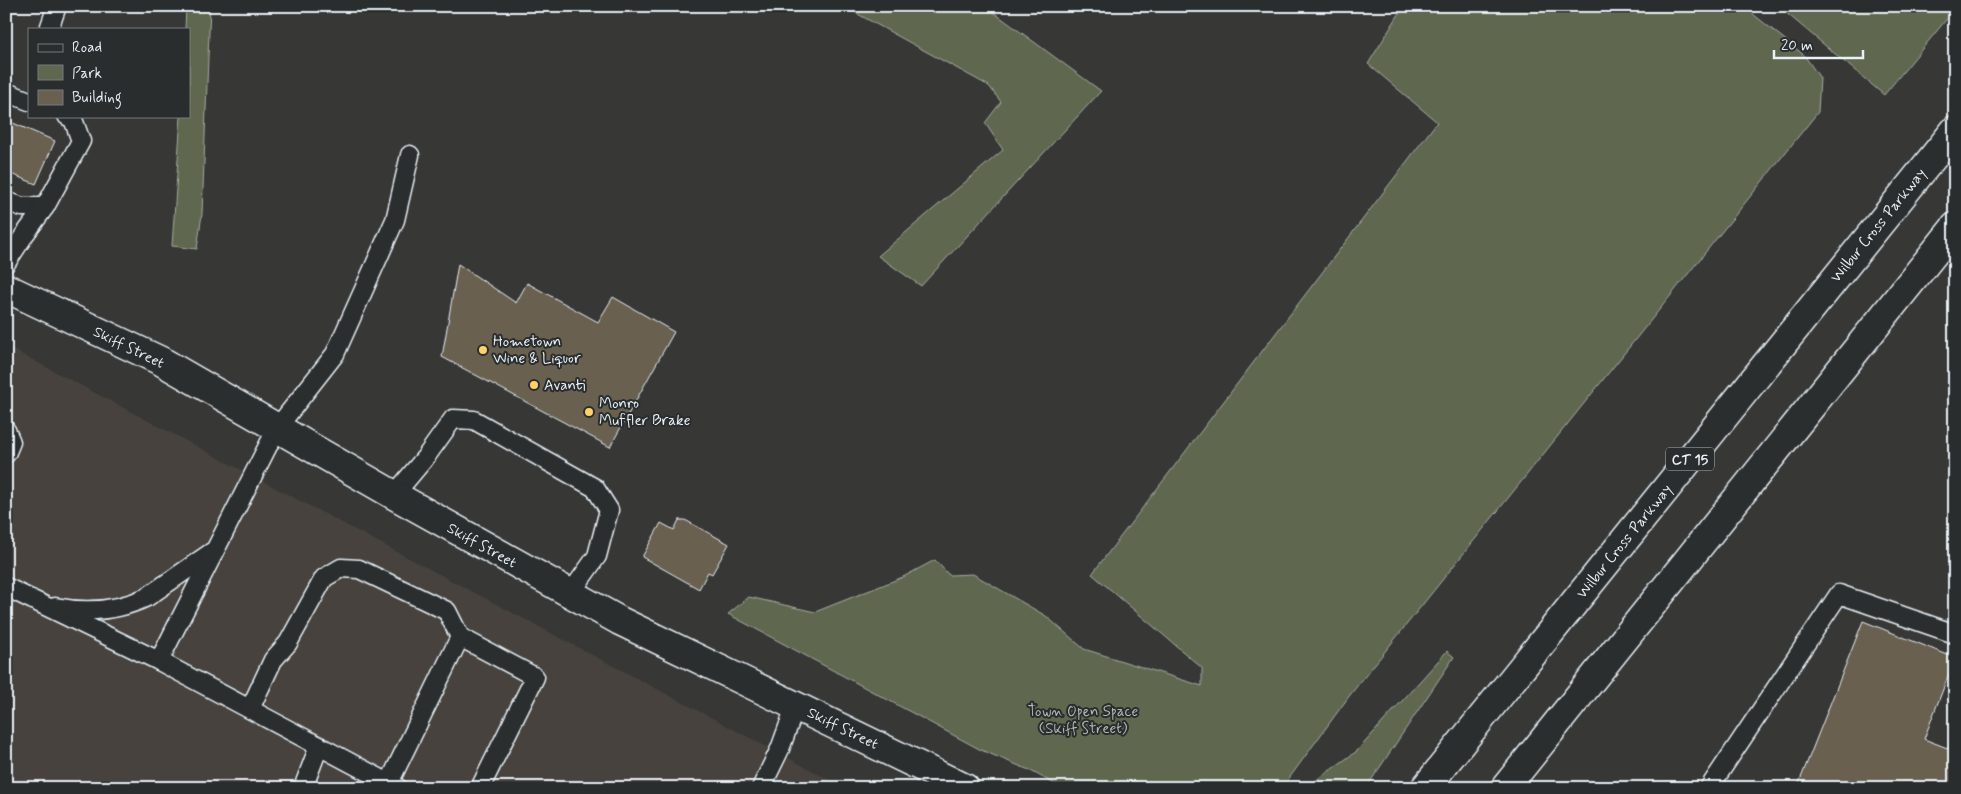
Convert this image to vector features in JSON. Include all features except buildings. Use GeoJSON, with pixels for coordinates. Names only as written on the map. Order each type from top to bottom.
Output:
{"type":"FeatureCollection","features":[{"type":"Feature","properties":{"kind":"main road","name":"Wilbur Cross Parkway"},"geometry":{"type":"LineString","coordinates":[[1425,788],[1955,130]]}},
{"type":"Feature","properties":{"kind":"main road"},"geometry":{"type":"LineString","coordinates":[[1505,788],[1955,227]]}},
{"type":"Feature","properties":{"kind":"main road","name":"Skiff Street"},"geometry":{"type":"LineString","coordinates":[[6,288],[161,361],[394,495],[620,621],[965,788]]}},
{"type":"Feature","properties":{"kind":"lane"},"geometry":{"type":"LineString","coordinates":[[49,28],[56,6]]}},
{"type":"Feature","properties":{"kind":"lane"},"geometry":{"type":"LineString","coordinates":[[6,92],[28,98]]}},
{"type":"Feature","properties":{"kind":"lane"},"geometry":{"type":"LineString","coordinates":[[6,263],[24,234],[45,207],[81,141],[71,118]]}},
{"type":"Feature","properties":{"kind":"lane"},"geometry":{"type":"LineString","coordinates":[[159,662],[278,428],[335,354],[395,220],[410,155]]}},
{"type":"Feature","properties":{"kind":"lane"},"geometry":{"type":"LineString","coordinates":[[6,201],[22,207],[45,207]]}},
{"type":"Feature","properties":{"kind":"lane"},"geometry":{"type":"LineString","coordinates":[[394,495],[425,458],[453,419],[474,420],[587,483],[595,488],[609,510],[596,556],[570,594]]}},
{"type":"Feature","properties":{"kind":"lane"},"geometry":{"type":"LineString","coordinates":[[6,430],[11,442],[6,454]]}},
{"type":"Feature","properties":{"kind":"lane"},"geometry":{"type":"LineString","coordinates":[[40,604],[67,609],[93,610],[113,608],[135,602],[146,597],[215,550]]}},
{"type":"Feature","properties":{"kind":"lane"},"geometry":{"type":"LineString","coordinates":[[250,709],[273,660],[288,643],[324,578],[341,568],[359,569],[447,612],[460,637],[535,677],[480,788]]}},
{"type":"Feature","properties":{"kind":"lane"},"geometry":{"type":"LineString","coordinates":[[6,587],[159,662],[394,785],[460,637]]}},
{"type":"Feature","properties":{"kind":"lane"},"geometry":{"type":"LineString","coordinates":[[1709,788],[1839,594],[1955,634]]}},
{"type":"Feature","properties":{"kind":"lane"},"geometry":{"type":"LineString","coordinates":[[761,788],[780,749],[796,705]]}},
{"type":"Feature","properties":{"kind":"lane"},"geometry":{"type":"LineString","coordinates":[[303,788],[319,746]]}},
{"type":"Feature","properties":{"kind":"shaded area"},"geometry":{"type":"Polygon","coordinates":[[[6,346],[830,780],[817,788],[6,788],[6,346]]]}},
{"type":"Feature","properties":{"kind":"green space"},"geometry":{"type":"Polygon","coordinates":[[[186,6],[210,6],[202,214],[197,249],[172,246],[181,118],[190,118],[190,28],[185,28],[186,6]]]}},
{"type":"Feature","properties":{"kind":"green space"},"geometry":{"type":"Polygon","coordinates":[[[843,6],[985,6],[1101,91],[921,286],[878,256],[1003,150],[985,123],[1001,102],[989,86],[843,6]]]}},
{"type":"Feature","properties":{"kind":"green space","name":"Town Open Space (Skiff Street)"},"geometry":{"type":"Polygon","coordinates":[[[1404,6],[1743,6],[1804,55],[1820,78],[1818,112],[1350,695],[1282,788],[1062,788],[1029,770],[981,750],[728,614],[749,597],[815,612],[903,577],[935,560],[949,575],[973,574],[1046,616],[1084,649],[1202,686],[1202,668],[1092,574],[1437,122],[1368,64],[1404,6]]]}},
{"type":"Feature","properties":{"kind":"green space"},"geometry":{"type":"Polygon","coordinates":[[[1778,6],[1955,6],[1955,9],[1884,95],[1778,6]]]}},
{"type":"Feature","properties":{"kind":"green space"},"geometry":{"type":"Polygon","coordinates":[[[1447,651],[1454,657],[1366,788],[1305,788],[1357,751],[1447,651]]]}},
{"type":"Feature","properties":{"kind":"place","name":"Hometown Wine & Liquor"},"geometry":{"type":"Point","coordinates":[483,350]}},
{"type":"Feature","properties":{"kind":"place","name":"Avanti"},"geometry":{"type":"Point","coordinates":[534,385]}},
{"type":"Feature","properties":{"kind":"place","name":"Monro Muffler Brake"},"geometry":{"type":"Point","coordinates":[589,412]}}]}
